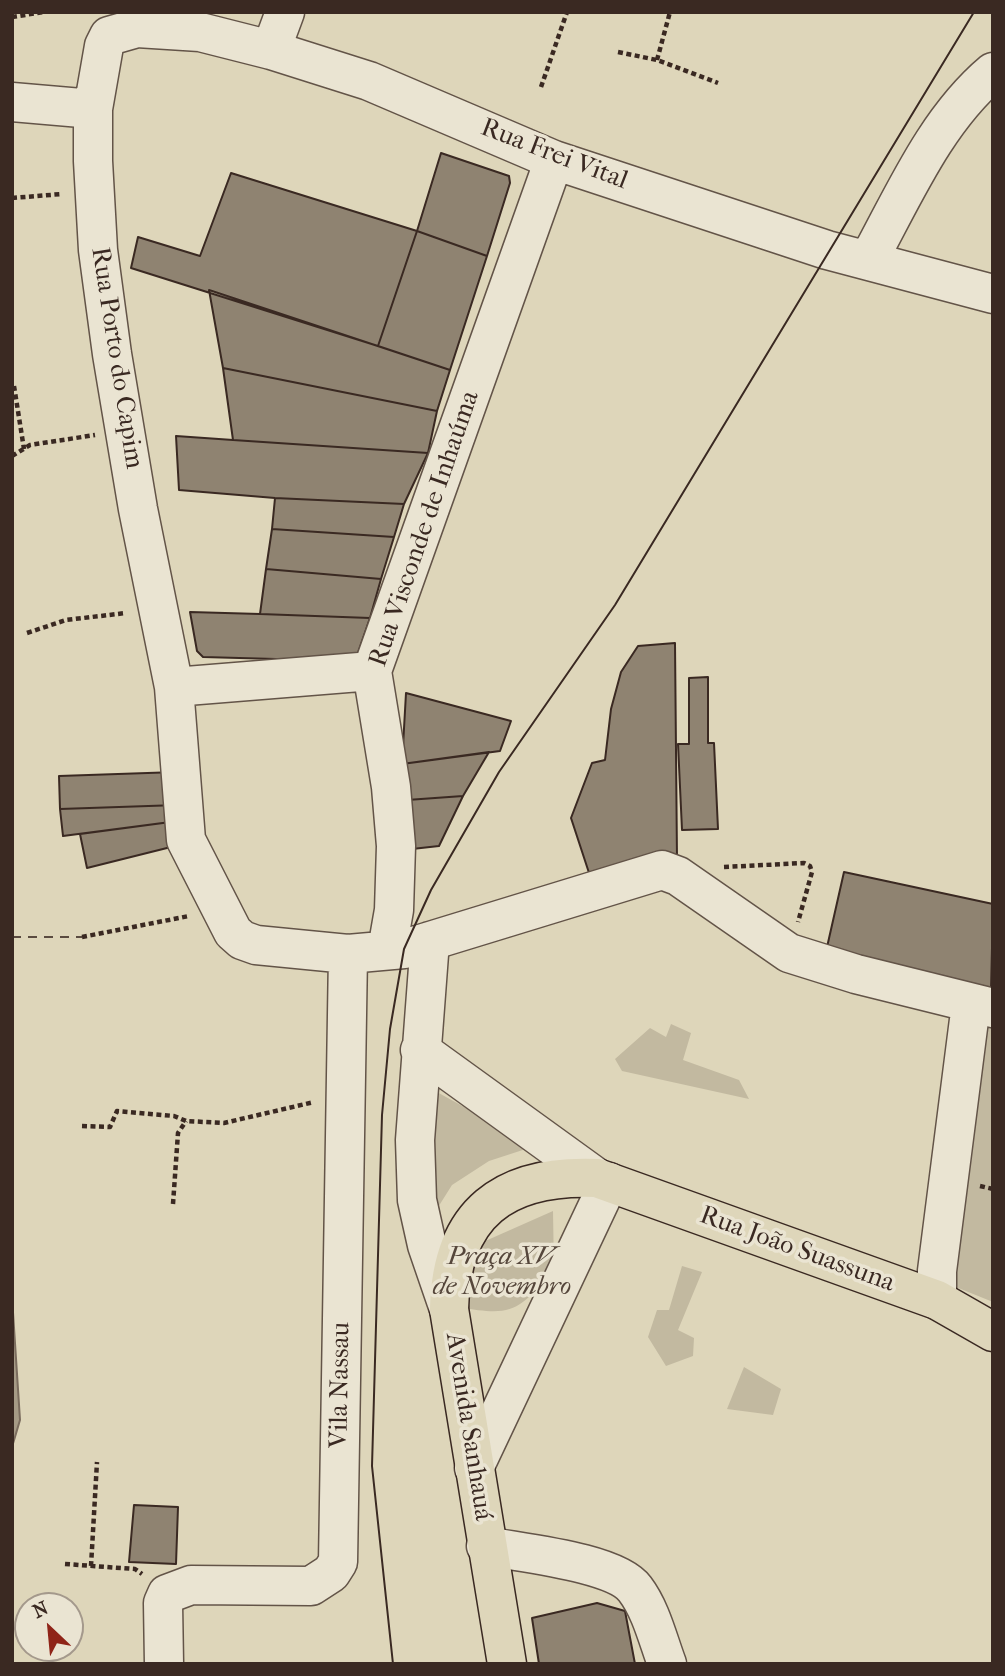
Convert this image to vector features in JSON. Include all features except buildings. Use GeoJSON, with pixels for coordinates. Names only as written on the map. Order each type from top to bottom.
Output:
{"type":"FeatureCollection","features":[{"type":"Feature","properties":{"kind":"main road","name":"Rua João Suassuna"},"geometry":{"type":"LineString","coordinates":[[449,1309],[456,1254],[475,1219],[502,1196],[527,1183],[562,1176],[603,1180],[937,1300],[993,1332]]}},
{"type":"Feature","properties":{"kind":"main road","name":"Avenida Sanhauá"},"geometry":{"type":"LineString","coordinates":[[449,1309],[507,1664]]}},
{"type":"Feature","properties":{"kind":"street"},"geometry":{"type":"LineString","coordinates":[[271,50],[285,12]]}},
{"type":"Feature","properties":{"kind":"street","name":"Rua Frei Vital"},"geometry":{"type":"LineString","coordinates":[[116,32],[137,28],[200,32],[271,50],[369,81],[554,160],[827,250],[993,294]]}},
{"type":"Feature","properties":{"kind":"street","name":"Rua Porto do Capim"},"geometry":{"type":"LineString","coordinates":[[116,32],[104,46],[93,108],[94,191],[112,354],[127,430],[138,509],[174,687],[187,840],[233,932],[242,940],[256,945],[348,954]]}},
{"type":"Feature","properties":{"kind":"street"},"geometry":{"type":"LineString","coordinates":[[869,259],[937,137],[968,96],[993,72]]}},
{"type":"Feature","properties":{"kind":"street"},"geometry":{"type":"LineString","coordinates":[[12,102],[93,108]]}},
{"type":"Feature","properties":{"kind":"street","name":"Rua Visconde de Inhaúma"},"geometry":{"type":"LineString","coordinates":[[387,950],[394,909],[396,846],[391,787],[372,671],[554,160]]}},
{"type":"Feature","properties":{"kind":"street"},"geometry":{"type":"LineString","coordinates":[[174,687],[372,671]]}},
{"type":"Feature","properties":{"kind":"street"},"geometry":{"type":"LineString","coordinates":[[348,954],[387,950],[430,941],[662,870],[678,876],[789,953],[856,974],[982,1006],[937,1271],[937,1300]]}},
{"type":"Feature","properties":{"kind":"street","name":"Avenida Sanhauá"},"geometry":{"type":"LineString","coordinates":[[430,941],[415,1140],[416,1200],[426,1245],[449,1309]]}},
{"type":"Feature","properties":{"kind":"street","name":"Vila Nassau"},"geometry":{"type":"LineString","coordinates":[[167,1594],[191,1585],[311,1586],[331,1573],[338,1562],[348,954]]}},
{"type":"Feature","properties":{"kind":"street","name":"Rua João Suassuna"},"geometry":{"type":"LineString","coordinates":[[421,1050],[603,1180]]}},
{"type":"Feature","properties":{"kind":"street"},"geometry":{"type":"LineString","coordinates":[[474,1468],[603,1180]]}},
{"type":"Feature","properties":{"kind":"street"},"geometry":{"type":"LineString","coordinates":[[486,1546],[599,1569],[622,1577],[634,1587],[643,1602],[667,1664]]}},
{"type":"Feature","properties":{"kind":"street"},"geometry":{"type":"LineString","coordinates":[[164,1664],[163,1603],[167,1594]]}},
{"type":"Feature","properties":{"kind":"path"},"geometry":{"type":"LineString","coordinates":[[12,17],[44,12]]}},
{"type":"Feature","properties":{"kind":"path"},"geometry":{"type":"LineString","coordinates":[[541,87],[567,12]]}},
{"type":"Feature","properties":{"kind":"path"},"geometry":{"type":"LineString","coordinates":[[657,60],[670,12]]}},
{"type":"Feature","properties":{"kind":"path"},"geometry":{"type":"LineString","coordinates":[[618,52],[657,60],[718,83]]}},
{"type":"Feature","properties":{"kind":"path"},"geometry":{"type":"LineString","coordinates":[[12,198],[94,191]]}},
{"type":"Feature","properties":{"kind":"path"},"geometry":{"type":"LineString","coordinates":[[14,386],[23,449]]}},
{"type":"Feature","properties":{"kind":"path"},"geometry":{"type":"LineString","coordinates":[[12,456],[30,445],[127,430]]}},
{"type":"Feature","properties":{"kind":"path"},"geometry":{"type":"LineString","coordinates":[[27,633],[66,621],[158,610]]}},
{"type":"Feature","properties":{"kind":"path"},"geometry":{"type":"LineString","coordinates":[[713,867],[804,863],[810,866],[813,872],[789,953]]}},
{"type":"Feature","properties":{"kind":"path"},"geometry":{"type":"LineString","coordinates":[[82,937],[221,909]]}},
{"type":"Feature","properties":{"kind":"path"},"geometry":{"type":"LineString","coordinates":[[82,1126],[110,1127],[117,1111],[174,1116],[186,1121],[224,1123],[346,1095]]}},
{"type":"Feature","properties":{"kind":"path"},"geometry":{"type":"LineString","coordinates":[[173,1204],[178,1133],[186,1121]]}},
{"type":"Feature","properties":{"kind":"path"},"geometry":{"type":"LineString","coordinates":[[91,1566],[97,1462]]}},
{"type":"Feature","properties":{"kind":"path"},"geometry":{"type":"LineString","coordinates":[[65,1564],[135,1569],[167,1594]]}},
{"type":"Feature","properties":{"kind":"green space"},"geometry":{"type":"Polygon","coordinates":[[[982,1016],[993,1018],[993,1302],[951,1285],[982,1016]]]}},
{"type":"Feature","properties":{"kind":"green space"},"geometry":{"type":"Polygon","coordinates":[[[671,1024],[691,1033],[683,1060],[739,1080],[749,1099],[622,1071],[615,1059],[650,1028],[666,1037],[671,1024]]]}},
{"type":"Feature","properties":{"kind":"green space","name":"Praça XV de Novembro"},"geometry":{"type":"Polygon","coordinates":[[[426,1086],[535,1146],[489,1161],[452,1185],[430,1220],[426,1086]]]}},
{"type":"Feature","properties":{"kind":"green space","name":"Praça XV de Novembro"},"geometry":{"type":"Polygon","coordinates":[[[553,1211],[554,1271],[531,1295],[522,1303],[503,1311],[458,1307],[456,1254],[553,1211]]]}},
{"type":"Feature","properties":{"kind":"green space"},"geometry":{"type":"Polygon","coordinates":[[[682,1266],[702,1272],[678,1330],[694,1338],[693,1356],[666,1366],[648,1337],[657,1310],[669,1310],[682,1266]]]}},
{"type":"Feature","properties":{"kind":"green space"},"geometry":{"type":"Polygon","coordinates":[[[744,1367],[781,1389],[773,1415],[727,1409],[744,1367]]]}},
{"type":"Feature","properties":{"kind":"shaded area"},"geometry":{"type":"Polygon","coordinates":[[[12,1297],[20,1420],[12,1447],[12,1297]]]}},
{"type":"Feature","properties":{"kind":"ferry route"},"geometry":{"type":"LineString","coordinates":[[12,937],[82,937]]}},
{"type":"Feature","properties":{"kind":"tram line"},"geometry":{"type":"LineString","coordinates":[[393,1664],[372,1466],[382,1115],[390,1029],[404,949],[431,890],[499,772],[615,605],[974,12]]}}]}
